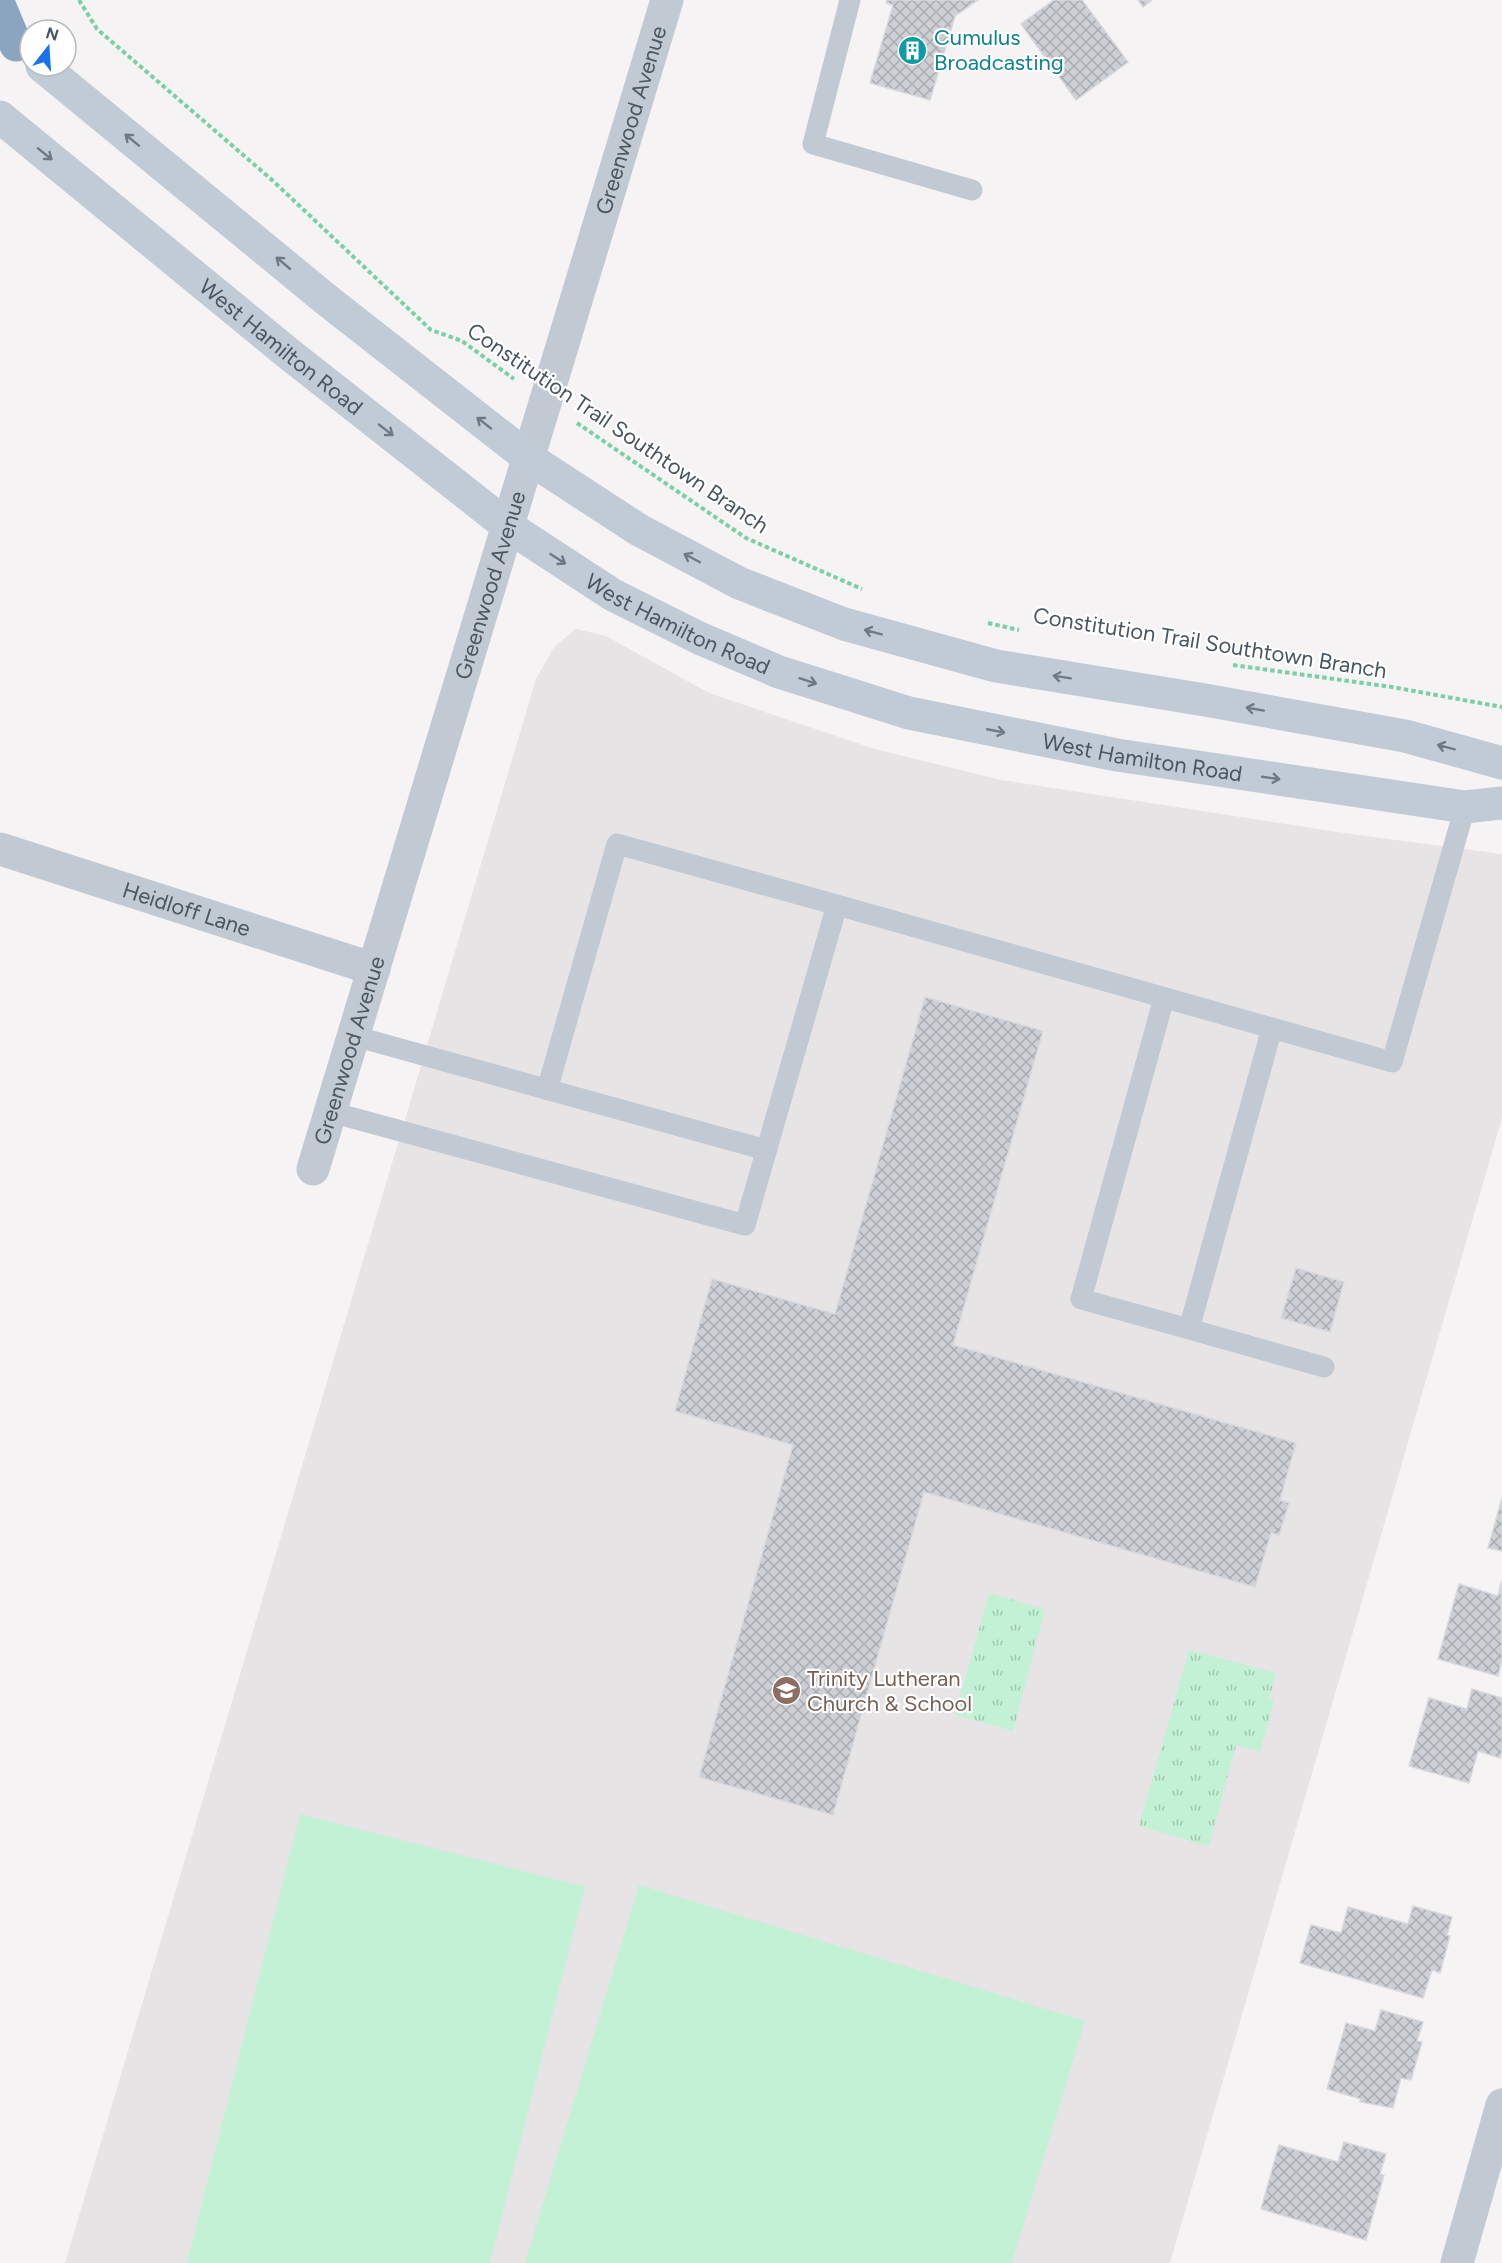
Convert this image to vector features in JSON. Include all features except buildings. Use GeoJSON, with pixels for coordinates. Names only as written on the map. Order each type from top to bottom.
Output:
{"type":"FeatureCollection","features":[{"type":"Feature","properties":{"kind":"highway"},"geometry":{"type":"LineString","coordinates":[[0,7],[15,44]]}},
{"type":"Feature","properties":{"kind":"main road"},"geometry":{"type":"LineString","coordinates":[[57,78],[328,301],[530,459],[639,530],[739,583],[844,624],[996,666],[1405,736],[1502,763]]}},
{"type":"Feature","properties":{"kind":"main road","name":"West Hamilton Road"},"geometry":{"type":"LineString","coordinates":[[0,117],[290,354],[509,527],[613,595],[699,638],[779,672],[909,713],[1116,755],[1465,807],[1502,803]]}},
{"type":"Feature","properties":{"kind":"street","name":"Greenwood Avenue"},"geometry":{"type":"LineString","coordinates":[[313,1169],[530,459],[667,0]]}},
{"type":"Feature","properties":{"kind":"street","name":"Heidloff Lane"},"geometry":{"type":"LineString","coordinates":[[0,849],[374,969]]}},
{"type":"Feature","properties":{"kind":"street"},"geometry":{"type":"LineString","coordinates":[[1458,2263],[1491,2185],[1502,2105]]}},
{"type":"Feature","properties":{"kind":"lane"},"geometry":{"type":"LineString","coordinates":[[850,0],[813,144],[972,190]]}},
{"type":"Feature","properties":{"kind":"lane"},"geometry":{"type":"LineString","coordinates":[[547,1090],[617,844],[1392,1062],[1465,807]]}},
{"type":"Feature","properties":{"kind":"lane"},"geometry":{"type":"LineString","coordinates":[[331,1112],[745,1225],[837,905]]}},
{"type":"Feature","properties":{"kind":"lane"},"geometry":{"type":"LineString","coordinates":[[1164,998],[1081,1299],[1324,1367]]}},
{"type":"Feature","properties":{"kind":"lane"},"geometry":{"type":"LineString","coordinates":[[1189,1329],[1272,1028]]}},
{"type":"Feature","properties":{"kind":"lane"},"geometry":{"type":"LineString","coordinates":[[354,1036],[766,1150]]}},
{"type":"Feature","properties":{"kind":"path","name":"Constitution Trail Southtown Branch"},"geometry":{"type":"LineString","coordinates":[[79,0],[97,30],[271,179],[431,330],[462,341],[546,403],[746,538],[872,593]]}},
{"type":"Feature","properties":{"kind":"path","name":"Constitution Trail Southtown Branch"},"geometry":{"type":"LineString","coordinates":[[984,622],[1029,632]]}},
{"type":"Feature","properties":{"kind":"path","name":"Constitution Trail Southtown Branch"},"geometry":{"type":"LineString","coordinates":[[1227,664],[1392,687],[1502,707]]}},
{"type":"Feature","properties":{"kind":"shaded area","name":"Trinity Lutheran Church & School"},"geometry":{"type":"Polygon","coordinates":[[[576,629],[606,636],[709,693],[875,749],[1001,780],[1351,834],[1502,854],[1502,1118],[1170,2263],[65,2263],[536,679],[554,647],[576,629]]]}},
{"type":"Feature","properties":{"kind":"green space"},"geometry":{"type":"Polygon","coordinates":[[[989,1593],[1045,1609],[1013,1731],[955,1715],[989,1593]]]}},
{"type":"Feature","properties":{"kind":"green space"},"geometry":{"type":"Polygon","coordinates":[[[1189,1650],[1276,1673],[1269,1699],[1274,1700],[1260,1752],[1236,1745],[1209,1846],[1139,1826],[1189,1650]]]}},
{"type":"Feature","properties":{"kind":"green space"},"geometry":{"type":"Polygon","coordinates":[[[300,1814],[585,1887],[490,2263],[187,2263],[300,1814]]]}},
{"type":"Feature","properties":{"kind":"green space"},"geometry":{"type":"Polygon","coordinates":[[[639,1885],[1085,2021],[1012,2263],[525,2263],[639,1885]]]}},
{"type":"Feature","properties":{"kind":"place","name":"Cumulus Broadcasting"},"geometry":{"type":"Point","coordinates":[913,50]}},
{"type":"Feature","properties":{"kind":"place","name":"Trinity Lutheran Church & School"},"geometry":{"type":"Point","coordinates":[786,1691]}}]}
